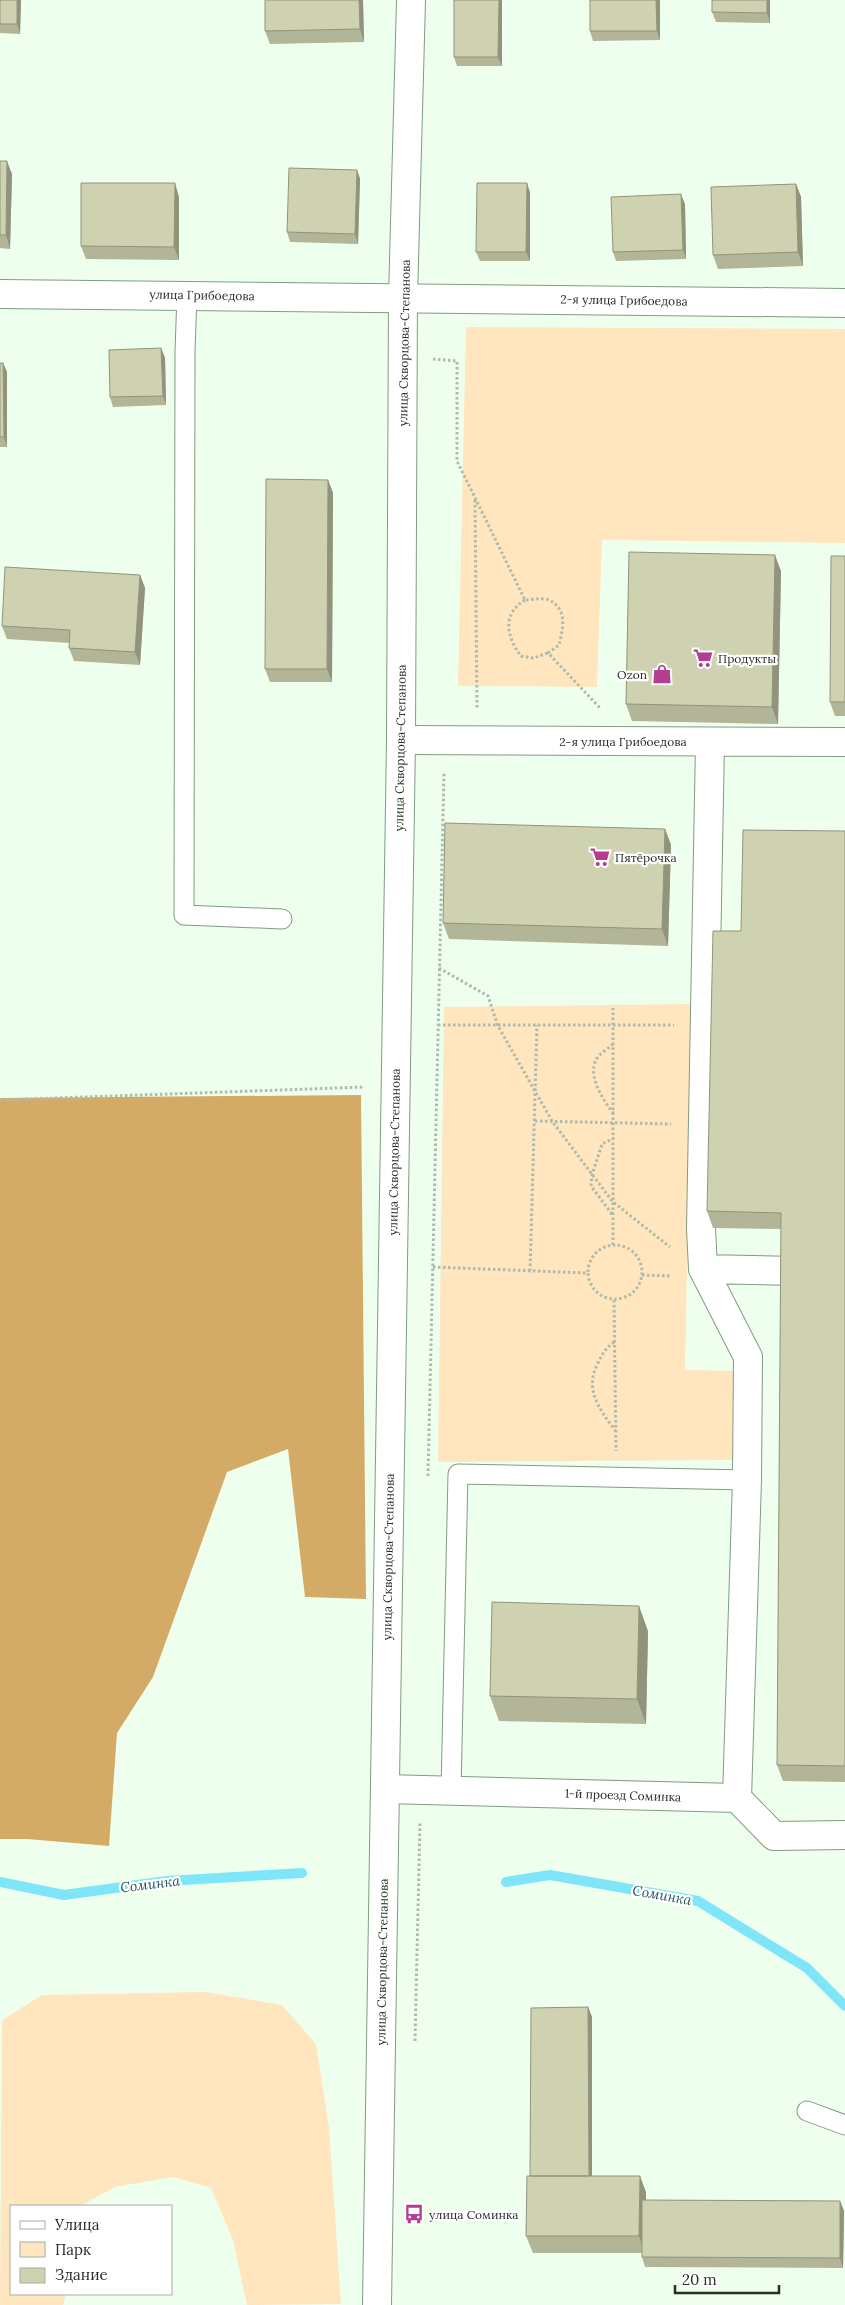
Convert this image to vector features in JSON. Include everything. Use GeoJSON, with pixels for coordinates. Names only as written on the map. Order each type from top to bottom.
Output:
{"type":"FeatureCollection","features":[{"type":"Feature","properties":{"kind":"street","name":"улица Скворцова-Степанова"},"geometry":{"type":"LineString","coordinates":[[377,2305],[400,740],[403,356],[411,0]]}},
{"type":"Feature","properties":{"kind":"street","name":"улица Грибоедова"},"geometry":{"type":"LineString","coordinates":[[0,294],[404,298]]}},
{"type":"Feature","properties":{"kind":"street","name":"2-я улица Грибоедова"},"geometry":{"type":"LineString","coordinates":[[404,298],[845,303]]}},
{"type":"Feature","properties":{"kind":"street","name":"2-я улица Грибоедова"},"geometry":{"type":"LineString","coordinates":[[400,740],[845,742]]}},
{"type":"Feature","properties":{"kind":"street"},"geometry":{"type":"LineString","coordinates":[[710,742],[701,1228],[692,1272],[748,1357],[747,1480],[737,1798],[774,1836],[845,1835]]}},
{"type":"Feature","properties":{"kind":"street"},"geometry":{"type":"LineString","coordinates":[[692,1272],[845,1272]]}},
{"type":"Feature","properties":{"kind":"street","name":"1-й проезд Соминка"},"geometry":{"type":"LineString","coordinates":[[385,1789],[737,1798]]}},
{"type":"Feature","properties":{"kind":"lane"},"geometry":{"type":"LineString","coordinates":[[187,295],[185,361],[184,915],[282,919]]}},
{"type":"Feature","properties":{"kind":"lane"},"geometry":{"type":"LineString","coordinates":[[451,1791],[458,1474],[616,1479],[747,1480]]}},
{"type":"Feature","properties":{"kind":"lane"},"geometry":{"type":"LineString","coordinates":[[807,2111],[845,2125]]}},
{"type":"Feature","properties":{"kind":"path"},"geometry":{"type":"LineString","coordinates":[[403,356],[457,361],[458,461],[525,600]]}},
{"type":"Feature","properties":{"kind":"path"},"geometry":{"type":"LineString","coordinates":[[475,497],[478,715]]}},
{"type":"Feature","properties":{"kind":"path"},"geometry":{"type":"LineString","coordinates":[[548,599],[560,608],[564,625],[559,645],[533,658],[521,656],[512,644],[508,626],[510,615],[516,606],[525,600],[548,599]]}},
{"type":"Feature","properties":{"kind":"path"},"geometry":{"type":"LineString","coordinates":[[548,652],[604,712]]}},
{"type":"Feature","properties":{"kind":"path"},"geometry":{"type":"LineString","coordinates":[[439,968],[488,996],[498,1026],[552,1121],[613,1202],[674,1249]]}},
{"type":"Feature","properties":{"kind":"path"},"geometry":{"type":"LineString","coordinates":[[613,1008],[613,1245]]}},
{"type":"Feature","properties":{"kind":"path"},"geometry":{"type":"LineString","coordinates":[[438,1025],[704,1025]]}},
{"type":"Feature","properties":{"kind":"path"},"geometry":{"type":"LineString","coordinates":[[530,1272],[537,1025]]}},
{"type":"Feature","properties":{"kind":"path"},"geometry":{"type":"LineString","coordinates":[[614,1044],[597,1058],[594,1070],[600,1096],[614,1115]]}},
{"type":"Feature","properties":{"kind":"path"},"geometry":{"type":"LineString","coordinates":[[0,1100],[395,1086]]}},
{"type":"Feature","properties":{"kind":"path"},"geometry":{"type":"LineString","coordinates":[[534,1121],[704,1125]]}},
{"type":"Feature","properties":{"kind":"path"},"geometry":{"type":"LineString","coordinates":[[613,1215],[597,1197],[591,1186],[592,1175],[602,1144],[614,1138]]}},
{"type":"Feature","properties":{"kind":"path"},"geometry":{"type":"LineString","coordinates":[[613,1245],[631,1250],[642,1266],[642,1276],[639,1285],[633,1293],[624,1298],[614,1300],[603,1298],[595,1292],[589,1283],[587,1273],[592,1257],[605,1247],[613,1245]]}},
{"type":"Feature","properties":{"kind":"path"},"geometry":{"type":"LineString","coordinates":[[433,1267],[587,1273]]}},
{"type":"Feature","properties":{"kind":"path"},"geometry":{"type":"LineString","coordinates":[[642,1276],[692,1272]]}},
{"type":"Feature","properties":{"kind":"path"},"geometry":{"type":"LineString","coordinates":[[614,1300],[616,1479]]}},
{"type":"Feature","properties":{"kind":"path"},"geometry":{"type":"LineString","coordinates":[[614,1342],[605,1349],[591,1378],[593,1396],[601,1412],[616,1430]]}},
{"type":"Feature","properties":{"kind":"path"},"geometry":{"type":"LineString","coordinates":[[428,1466],[438,1466]]}},
{"type":"Feature","properties":{"kind":"green space"},"geometry":{"type":"Polygon","coordinates":[[[466,327],[845,329],[845,543],[602,540],[597,687],[458,686],[466,327]]]}},
{"type":"Feature","properties":{"kind":"green space"},"geometry":{"type":"Polygon","coordinates":[[[692,1004],[685,1370],[735,1371],[733,1460],[438,1462],[444,1007],[692,1004]]]}},
{"type":"Feature","properties":{"kind":"green space"},"geometry":{"type":"Polygon","coordinates":[[[206,1992],[282,2005],[316,2044],[329,2127],[341,2304],[247,2305],[233,2240],[211,2188],[173,2177],[115,2187],[82,2205],[10,2205],[10,2295],[66,2295],[63,2305],[0,2305],[2,2020],[42,1995],[206,1992]]]}},
{"type":"Feature","properties":{"kind":"shaded area"},"geometry":{"type":"Polygon","coordinates":[[[361,1095],[366,1599],[305,1597],[288,1449],[227,1472],[153,1677],[117,1733],[109,1846],[27,1839],[0,1839],[0,1098],[361,1095]]]}},
{"type":"Feature","properties":{"kind":"building"},"geometry":{"type":"Polygon","coordinates":[[[0,0],[17,0],[17,24],[0,24],[0,0]]]}},
{"type":"Feature","properties":{"kind":"building"},"geometry":{"type":"Polygon","coordinates":[[[265,0],[359,0],[360,29],[265,31],[265,0]]]}},
{"type":"Feature","properties":{"kind":"building"},"geometry":{"type":"Polygon","coordinates":[[[454,0],[499,0],[498,57],[454,57],[454,0]]]}},
{"type":"Feature","properties":{"kind":"building"},"geometry":{"type":"Polygon","coordinates":[[[590,0],[656,0],[657,31],[590,31],[590,0]]]}},
{"type":"Feature","properties":{"kind":"building"},"geometry":{"type":"Polygon","coordinates":[[[712,0],[767,0],[767,13],[712,12],[712,0]]]}},
{"type":"Feature","properties":{"kind":"building"},"geometry":{"type":"Polygon","coordinates":[[[0,161],[7,161],[6,235],[0,235],[0,161]]]}},
{"type":"Feature","properties":{"kind":"building"},"geometry":{"type":"Polygon","coordinates":[[[289,168],[357,170],[355,234],[287,232],[289,168]]]}},
{"type":"Feature","properties":{"kind":"building"},"geometry":{"type":"Polygon","coordinates":[[[81,183],[175,183],[174,247],[81,246],[81,183]]]}},
{"type":"Feature","properties":{"kind":"building"},"geometry":{"type":"Polygon","coordinates":[[[477,183],[527,183],[526,252],[476,252],[477,183]]]}},
{"type":"Feature","properties":{"kind":"building"},"geometry":{"type":"Polygon","coordinates":[[[796,184],[798,252],[713,255],[711,187],[796,184]]]}},
{"type":"Feature","properties":{"kind":"building"},"geometry":{"type":"Polygon","coordinates":[[[681,194],[683,250],[613,252],[611,197],[681,194]]]}},
{"type":"Feature","properties":{"kind":"building"},"geometry":{"type":"Polygon","coordinates":[[[161,348],[163,396],[110,397],[109,350],[161,348]]]}},
{"type":"Feature","properties":{"kind":"building"},"geometry":{"type":"Polygon","coordinates":[[[0,363],[3,363],[4,437],[0,437],[0,363]]]}},
{"type":"Feature","properties":{"kind":"building"},"geometry":{"type":"Polygon","coordinates":[[[266,479],[328,480],[327,669],[265,669],[266,479]]]}},
{"type":"Feature","properties":{"kind":"building"},"geometry":{"type":"Polygon","coordinates":[[[629,552],[775,555],[772,707],[626,704],[629,552]]]}},
{"type":"Feature","properties":{"kind":"building"},"geometry":{"type":"Polygon","coordinates":[[[831,556],[845,556],[845,702],[830,702],[831,556]]]}},
{"type":"Feature","properties":{"kind":"building"},"geometry":{"type":"Polygon","coordinates":[[[5,567],[140,575],[135,652],[69,648],[70,630],[2,626],[5,567]]]}},
{"type":"Feature","properties":{"kind":"building"},"geometry":{"type":"Polygon","coordinates":[[[445,823],[665,829],[662,929],[443,923],[445,823]]]}},
{"type":"Feature","properties":{"kind":"building"},"geometry":{"type":"Polygon","coordinates":[[[743,830],[845,831],[845,1766],[777,1765],[781,1213],[707,1211],[713,931],[741,931],[743,830]]]}},
{"type":"Feature","properties":{"kind":"building"},"geometry":{"type":"Polygon","coordinates":[[[492,1602],[639,1606],[637,1699],[490,1696],[492,1602]]]}},
{"type":"Feature","properties":{"kind":"building"},"geometry":{"type":"Polygon","coordinates":[[[588,2007],[589,2176],[530,2176],[531,2008],[588,2007]]]}},
{"type":"Feature","properties":{"kind":"building"},"geometry":{"type":"Polygon","coordinates":[[[527,2176],[640,2176],[639,2236],[526,2236],[527,2176]]]}},
{"type":"Feature","properties":{"kind":"building"},"geometry":{"type":"Polygon","coordinates":[[[642,2200],[840,2201],[840,2258],[642,2257],[642,2200]]]}},
{"type":"Feature","properties":{"kind":"waterway","name":"Соминка"},"geometry":{"type":"LineString","coordinates":[[0,1882],[64,1895],[167,1881],[302,1873]]}},
{"type":"Feature","properties":{"kind":"waterway","name":"Соминка"},"geometry":{"type":"LineString","coordinates":[[506,1882],[550,1875],[698,1901],[807,1968],[845,2006]]}},
{"type":"Feature","properties":{"kind":"place","name":"Продукты"},"geometry":{"type":"Point","coordinates":[703,658]}},
{"type":"Feature","properties":{"kind":"place","name":"Ozon"},"geometry":{"type":"Point","coordinates":[662,674]}},
{"type":"Feature","properties":{"kind":"place","name":"Пятёрочка"},"geometry":{"type":"Point","coordinates":[600,857]}},
{"type":"Feature","properties":{"kind":"place","name":"улица Соминка"},"geometry":{"type":"Point","coordinates":[414,2214]}}]}
